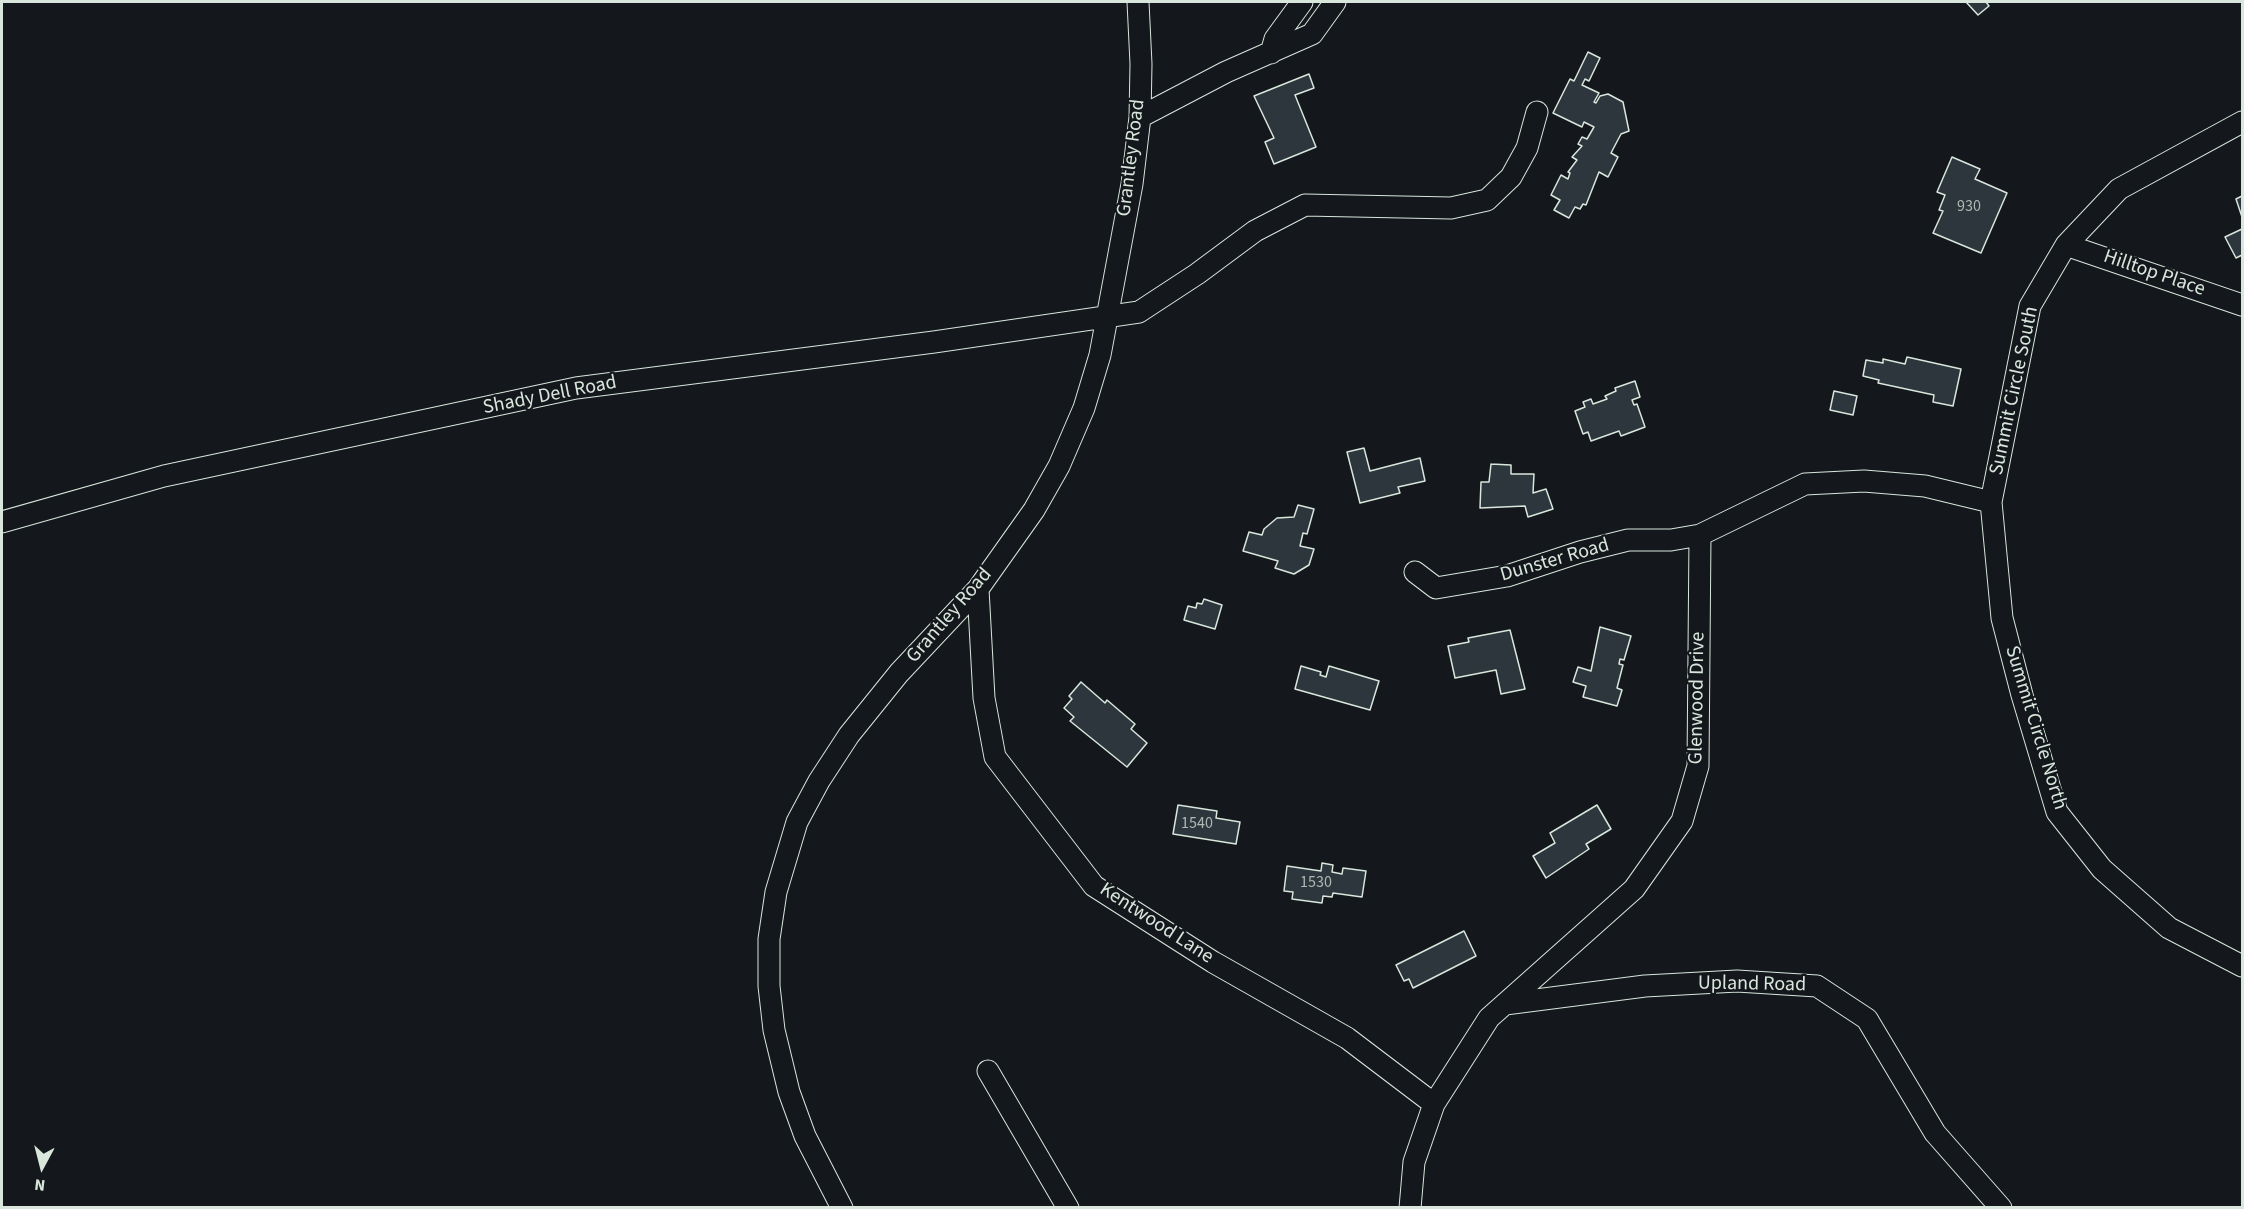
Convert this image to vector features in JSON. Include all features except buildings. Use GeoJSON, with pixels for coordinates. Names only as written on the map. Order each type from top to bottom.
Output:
{"type":"FeatureCollection","features":[{"type":"Feature","properties":{"kind":"street","name":"Grantley Road"},"geometry":{"type":"LineString","coordinates":[[842,1208],[805,1136],[789,1092],[774,1030],[769,986],[769,939],[776,892],[797,822],[819,781],[849,735],[899,673],[978,589],[1034,510],[1059,466],[1084,408],[1108,317],[1132,184],[1140,117],[1141,64],[1138,2]]}},
{"type":"Feature","properties":{"kind":"street"},"geometry":{"type":"LineString","coordinates":[[1271,53],[1275,39],[1302,2]]}},
{"type":"Feature","properties":{"kind":"street"},"geometry":{"type":"LineString","coordinates":[[1140,117],[1195,87],[1312,34],[1335,2]]}},
{"type":"Feature","properties":{"kind":"street","name":"Shady Dell Road"},"geometry":{"type":"LineString","coordinates":[[2,522],[164,476],[576,388],[1139,312],[1197,274],[1255,231],[1305,205],[1451,208],[1487,200],[1511,177],[1527,148],[1537,112]]}},
{"type":"Feature","properties":{"kind":"street","name":"Summit Circle South"},"geometry":{"type":"LineString","coordinates":[[2002,618],[1991,502],[2030,306],[2066,245],[2119,189],[2242,122]]}},
{"type":"Feature","properties":{"kind":"street","name":"Hilltop Place"},"geometry":{"type":"LineString","coordinates":[[2066,245],[2242,305]]}},
{"type":"Feature","properties":{"kind":"street"},"geometry":{"type":"LineString","coordinates":[[1700,535],[1806,484],[1864,481],[1925,486],[1991,502]]}},
{"type":"Feature","properties":{"kind":"street","name":"Dunster Road"},"geometry":{"type":"LineString","coordinates":[[1414,572],[1436,588],[1507,576],[1581,552],[1628,540],[1671,540],[1700,535]]}},
{"type":"Feature","properties":{"kind":"street","name":"Glenwood Drive"},"geometry":{"type":"LineString","coordinates":[[1410,1208],[1414,1162],[1434,1104],[1490,1018],[1634,889],[1682,821],[1698,766],[1700,535]]}},
{"type":"Feature","properties":{"kind":"street","name":"Kentwood Lane"},"geometry":{"type":"LineString","coordinates":[[978,589],[984,698],[995,758],[1094,886],[1213,962],[1347,1038],[1434,1104]]}},
{"type":"Feature","properties":{"kind":"street","name":"Summit Circle North"},"geometry":{"type":"LineString","coordinates":[[2002,618],[2057,812],[2102,869],[2169,928],[2242,966]]}},
{"type":"Feature","properties":{"kind":"street","name":"Upland Road"},"geometry":{"type":"LineString","coordinates":[[1505,1004],[1561,995],[1737,981],[1817,986],[1867,1019],[1935,1133],[2001,1208]]}},
{"type":"Feature","properties":{"kind":"street"},"geometry":{"type":"LineString","coordinates":[[988,1071],[1068,1208]]}}]}
